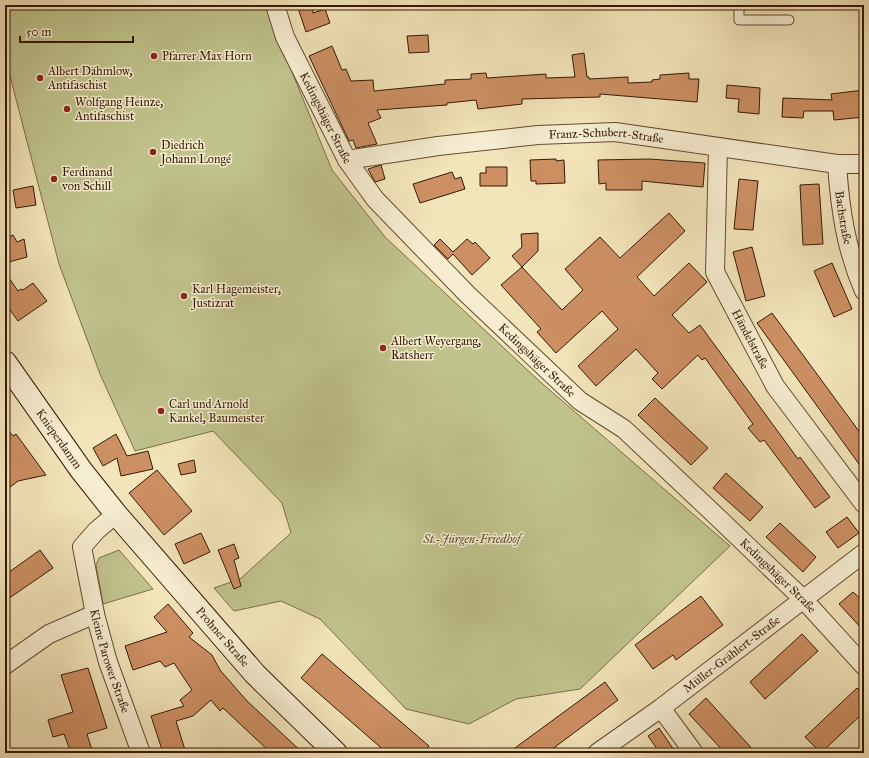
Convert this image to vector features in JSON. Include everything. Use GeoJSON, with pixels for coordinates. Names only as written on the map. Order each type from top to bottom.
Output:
{"type":"FeatureCollection","features":[{"type":"Feature","properties":{"kind":"main road","name":"Knieperdamm"},"geometry":{"type":"LineString","coordinates":[[5,362],[81,470],[116,514]]}},
{"type":"Feature","properties":{"kind":"main road","name":"Prohner Straße"},"geometry":{"type":"LineString","coordinates":[[116,514],[255,674],[336,753]]}},
{"type":"Feature","properties":{"kind":"street","name":"Kedingshäger Straße"},"geometry":{"type":"LineString","coordinates":[[275,5],[286,38],[347,160],[375,199],[467,294],[580,401],[624,429],[804,600],[864,666]]}},
{"type":"Feature","properties":{"kind":"street","name":"Franz-Schubert-Straße"},"geometry":{"type":"LineString","coordinates":[[347,160],[438,146],[538,135],[607,132],[837,164],[864,164]]}},
{"type":"Feature","properties":{"kind":"street","name":"Händelstraße"},"geometry":{"type":"LineString","coordinates":[[718,147],[716,272],[775,386],[864,504]]}},
{"type":"Feature","properties":{"kind":"street","name":"Bachstraße"},"geometry":{"type":"LineString","coordinates":[[837,164],[845,233],[854,267],[864,291]]}},
{"type":"Feature","properties":{"kind":"street","name":"Kleine Parower Straße"},"geometry":{"type":"LineString","coordinates":[[116,514],[96,531],[82,547],[95,614],[108,662],[141,753]]}},
{"type":"Feature","properties":{"kind":"street","name":"Müller-Grählert-Straße"},"geometry":{"type":"LineString","coordinates":[[597,753],[661,708],[864,553]]}},
{"type":"Feature","properties":{"kind":"street"},"geometry":{"type":"LineString","coordinates":[[5,665],[49,634],[95,614]]}},
{"type":"Feature","properties":{"kind":"street"},"geometry":{"type":"LineString","coordinates":[[661,708],[694,753]]}},
{"type":"Feature","properties":{"kind":"lane"},"geometry":{"type":"LineString","coordinates":[[739,5],[739,20],[789,20]]}},
{"type":"Feature","properties":{"kind":"green space","name":"St.-Jürgen-Friedhof"},"geometry":{"type":"Polygon","coordinates":[[[5,5],[268,5],[279,40],[332,170],[385,237],[537,379],[730,546],[580,689],[516,699],[469,724],[406,709],[320,619],[281,601],[234,611],[214,588],[240,579],[291,533],[282,503],[213,431],[135,451],[100,374],[59,264],[5,57],[5,5]]]}},
{"type":"Feature","properties":{"kind":"green space"},"geometry":{"type":"Polygon","coordinates":[[[119,550],[153,589],[103,604],[96,565],[99,558],[119,550]]]}},
{"type":"Feature","properties":{"kind":"building"},"geometry":{"type":"Polygon","coordinates":[[[297,5],[312,5],[313,13],[325,9],[330,23],[306,32],[297,5]]]}},
{"type":"Feature","properties":{"kind":"building"},"geometry":{"type":"Polygon","coordinates":[[[428,35],[429,52],[409,53],[407,36],[428,35]]]}},
{"type":"Feature","properties":{"kind":"building"},"geometry":{"type":"Polygon","coordinates":[[[332,46],[342,70],[346,69],[351,81],[373,80],[374,91],[445,84],[445,80],[471,79],[471,74],[486,73],[487,78],[546,74],[546,78],[575,77],[572,55],[584,53],[587,77],[589,77],[589,79],[628,77],[628,83],[652,82],[652,80],[660,79],[660,75],[689,73],[689,79],[699,79],[697,102],[600,94],[600,97],[522,99],[522,104],[478,109],[476,100],[447,103],[447,105],[377,110],[381,118],[368,123],[377,144],[356,148],[353,140],[349,141],[309,56],[332,46]]]}},
{"type":"Feature","properties":{"kind":"building"},"geometry":{"type":"Polygon","coordinates":[[[727,85],[760,88],[759,114],[738,112],[739,99],[726,98],[727,85]]]}},
{"type":"Feature","properties":{"kind":"building"},"geometry":{"type":"Polygon","coordinates":[[[864,90],[864,117],[834,120],[833,111],[804,111],[803,118],[782,117],[783,98],[832,100],[831,94],[864,90]]]}},
{"type":"Feature","properties":{"kind":"building"},"geometry":{"type":"Polygon","coordinates":[[[556,159],[556,161],[564,160],[565,183],[536,184],[536,181],[531,181],[530,160],[556,159]]]}},
{"type":"Feature","properties":{"kind":"building"},"geometry":{"type":"Polygon","coordinates":[[[649,159],[705,163],[703,187],[642,181],[642,190],[606,190],[606,183],[599,184],[598,160],[649,159]]]}},
{"type":"Feature","properties":{"kind":"building"},"geometry":{"type":"Polygon","coordinates":[[[381,165],[385,179],[375,182],[368,169],[381,165]]]}},
{"type":"Feature","properties":{"kind":"building"},"geometry":{"type":"Polygon","coordinates":[[[486,167],[507,167],[507,186],[480,186],[480,173],[486,173],[486,167]]]}},
{"type":"Feature","properties":{"kind":"building"},"geometry":{"type":"Polygon","coordinates":[[[452,172],[455,179],[461,177],[465,189],[420,203],[413,184],[452,172]]]}},
{"type":"Feature","properties":{"kind":"building"},"geometry":{"type":"Polygon","coordinates":[[[739,179],[758,181],[753,230],[734,229],[739,179]]]}},
{"type":"Feature","properties":{"kind":"building"},"geometry":{"type":"Polygon","coordinates":[[[819,184],[823,244],[803,245],[800,185],[819,184]]]}},
{"type":"Feature","properties":{"kind":"building"},"geometry":{"type":"Polygon","coordinates":[[[33,186],[36,205],[16,208],[13,190],[33,186]]]}},
{"type":"Feature","properties":{"kind":"building"},"geometry":{"type":"Polygon","coordinates":[[[669,213],[685,231],[637,277],[654,296],[689,263],[707,282],[672,315],[689,333],[700,325],[798,459],[800,457],[830,497],[815,508],[764,440],[760,442],[748,428],[753,424],[705,358],[702,360],[698,355],[662,389],[652,379],[658,373],[636,349],[596,386],[578,366],[618,329],[602,311],[556,353],[537,332],[541,329],[501,285],[522,267],[562,310],[583,290],[565,269],[600,237],[620,258],[669,213]]]}},
{"type":"Feature","properties":{"kind":"building"},"geometry":{"type":"Polygon","coordinates":[[[538,233],[538,251],[522,267],[512,256],[522,247],[521,234],[538,233]]]}},
{"type":"Feature","properties":{"kind":"building"},"geometry":{"type":"Polygon","coordinates":[[[13,235],[17,242],[24,239],[27,257],[5,263],[5,239],[13,235]]]}},
{"type":"Feature","properties":{"kind":"building"},"geometry":{"type":"Polygon","coordinates":[[[440,239],[453,252],[467,239],[473,244],[475,242],[490,258],[472,275],[453,254],[448,259],[434,245],[440,239]]]}},
{"type":"Feature","properties":{"kind":"building"},"geometry":{"type":"Polygon","coordinates":[[[752,247],[765,296],[746,301],[733,252],[752,247]]]}},
{"type":"Feature","properties":{"kind":"building"},"geometry":{"type":"Polygon","coordinates":[[[832,263],[852,309],[834,317],[814,271],[832,263]]]}},
{"type":"Feature","properties":{"kind":"building"},"geometry":{"type":"Polygon","coordinates":[[[5,272],[18,291],[21,289],[23,290],[33,283],[47,301],[18,321],[5,303],[5,272]]]}},
{"type":"Feature","properties":{"kind":"building"},"geometry":{"type":"Polygon","coordinates":[[[772,313],[864,438],[864,471],[757,323],[772,313]]]}},
{"type":"Feature","properties":{"kind":"building"},"geometry":{"type":"Polygon","coordinates":[[[655,398],[708,448],[691,465],[638,415],[655,398]]]}},
{"type":"Feature","properties":{"kind":"building"},"geometry":{"type":"Polygon","coordinates":[[[5,426],[13,436],[16,434],[46,475],[18,481],[5,491],[5,426]]]}},
{"type":"Feature","properties":{"kind":"building"},"geometry":{"type":"Polygon","coordinates":[[[116,434],[127,456],[148,451],[153,469],[121,476],[117,458],[103,466],[93,448],[116,434]]]}},
{"type":"Feature","properties":{"kind":"building"},"geometry":{"type":"Polygon","coordinates":[[[194,460],[196,472],[181,475],[178,464],[194,460]]]}},
{"type":"Feature","properties":{"kind":"building"},"geometry":{"type":"Polygon","coordinates":[[[157,470],[192,511],[164,535],[129,493],[157,470]]]}},
{"type":"Feature","properties":{"kind":"building"},"geometry":{"type":"Polygon","coordinates":[[[726,473],[763,507],[750,521],[713,488],[726,473]]]}},
{"type":"Feature","properties":{"kind":"building"},"geometry":{"type":"Polygon","coordinates":[[[847,517],[859,533],[838,548],[826,532],[847,517]]]}},
{"type":"Feature","properties":{"kind":"building"},"geometry":{"type":"Polygon","coordinates":[[[780,523],[816,557],[803,572],[766,537],[780,523]]]}},
{"type":"Feature","properties":{"kind":"building"},"geometry":{"type":"Polygon","coordinates":[[[201,533],[210,552],[184,564],[175,544],[201,533]]]}},
{"type":"Feature","properties":{"kind":"building"},"geometry":{"type":"Polygon","coordinates":[[[234,544],[239,558],[234,560],[241,586],[234,589],[218,550],[234,544]]]}},
{"type":"Feature","properties":{"kind":"building"},"geometry":{"type":"Polygon","coordinates":[[[40,550],[53,568],[5,601],[5,575],[40,550]]]}},
{"type":"Feature","properties":{"kind":"building"},"geometry":{"type":"Polygon","coordinates":[[[853,592],[864,602],[864,631],[839,604],[853,592]]]}},
{"type":"Feature","properties":{"kind":"building"},"geometry":{"type":"Polygon","coordinates":[[[701,596],[723,625],[676,660],[673,655],[653,669],[635,645],[701,596]]]}},
{"type":"Feature","properties":{"kind":"building"},"geometry":{"type":"Polygon","coordinates":[[[168,604],[193,633],[189,637],[212,655],[220,670],[247,701],[303,753],[271,753],[223,708],[220,711],[211,700],[193,716],[176,721],[186,753],[163,753],[151,716],[184,706],[180,700],[192,690],[174,663],[165,667],[160,661],[133,670],[125,646],[167,632],[154,617],[168,604]]]}},
{"type":"Feature","properties":{"kind":"building"},"geometry":{"type":"Polygon","coordinates":[[[802,634],[818,651],[765,699],[750,682],[802,634]]]}},
{"type":"Feature","properties":{"kind":"building"},"geometry":{"type":"Polygon","coordinates":[[[322,654],[429,746],[423,753],[387,753],[301,678],[322,654]]]}},
{"type":"Feature","properties":{"kind":"building"},"geometry":{"type":"Polygon","coordinates":[[[88,668],[107,728],[87,734],[93,753],[71,753],[64,734],[53,737],[48,720],[73,712],[61,675],[88,668]]]}},
{"type":"Feature","properties":{"kind":"building"},"geometry":{"type":"Polygon","coordinates":[[[605,682],[618,700],[547,753],[508,753],[605,682]]]}},
{"type":"Feature","properties":{"kind":"building"},"geometry":{"type":"Polygon","coordinates":[[[857,688],[864,695],[864,712],[821,753],[805,737],[857,688]]]}},
{"type":"Feature","properties":{"kind":"building"},"geometry":{"type":"Polygon","coordinates":[[[706,698],[756,753],[725,753],[689,714],[706,698]]]}},
{"type":"Feature","properties":{"kind":"building"},"geometry":{"type":"Polygon","coordinates":[[[659,728],[676,753],[660,753],[648,736],[659,728]]]}},
{"type":"Feature","properties":{"kind":"place","name":"Pfarrer Max Horn"},"geometry":{"type":"Point","coordinates":[154,56]}},
{"type":"Feature","properties":{"kind":"place","name":"Albert Dähmlow, Antifaschist"},"geometry":{"type":"Point","coordinates":[40,78]}},
{"type":"Feature","properties":{"kind":"place","name":"Wolfgang Heinze, Antifaschist"},"geometry":{"type":"Point","coordinates":[67,109]}},
{"type":"Feature","properties":{"kind":"place","name":"Diedrich Johann Longé"},"geometry":{"type":"Point","coordinates":[153,152]}},
{"type":"Feature","properties":{"kind":"place","name":"Ferdinand von Schill"},"geometry":{"type":"Point","coordinates":[54,179]}},
{"type":"Feature","properties":{"kind":"place","name":"Karl Hagemeister, Justizrat"},"geometry":{"type":"Point","coordinates":[184,296]}},
{"type":"Feature","properties":{"kind":"place","name":"Albert Weyergang, Ratsherr"},"geometry":{"type":"Point","coordinates":[383,348]}},
{"type":"Feature","properties":{"kind":"place","name":"Carl und Arnold Kankel, Baumeister"},"geometry":{"type":"Point","coordinates":[161,411]}}]}
